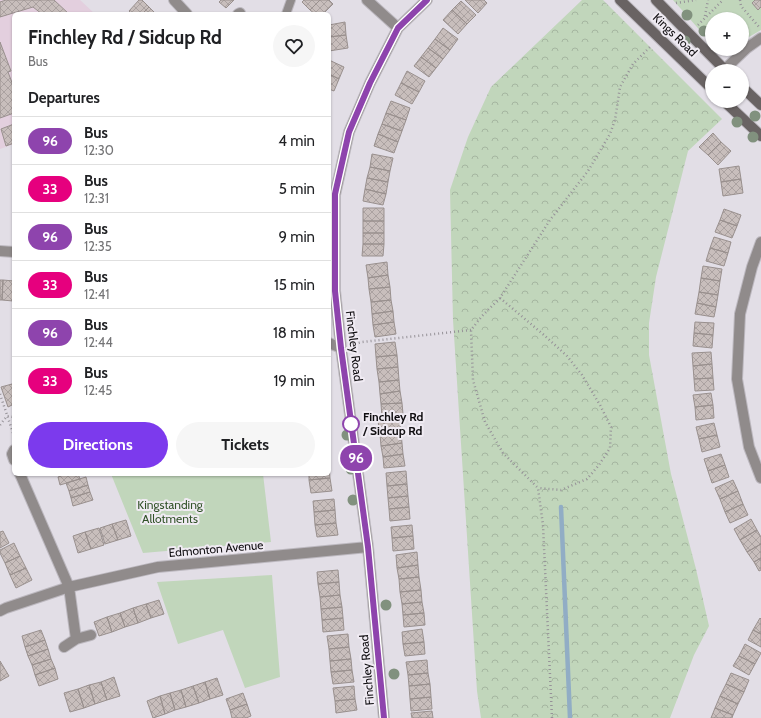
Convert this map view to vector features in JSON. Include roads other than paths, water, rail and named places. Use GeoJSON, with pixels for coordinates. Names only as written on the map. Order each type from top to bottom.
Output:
{"type":"FeatureCollection","features":[{"type":"Feature","properties":{"kind":"main road","name":"Kings Road"},"geometry":{"type":"LineString","coordinates":[[620,0],[705,82]]}},
{"type":"Feature","properties":{"kind":"main road","name":"Kings Road"},"geometry":{"type":"LineString","coordinates":[[656,0],[719,64]]}},
{"type":"Feature","properties":{"kind":"main road"},"geometry":{"type":"LineString","coordinates":[[749,94],[761,105]]}},
{"type":"Feature","properties":{"kind":"main road"},"geometry":{"type":"LineString","coordinates":[[731,108],[761,136]]}},
{"type":"Feature","properties":{"kind":"street"},"geometry":{"type":"LineString","coordinates":[[174,0],[185,12]]}},
{"type":"Feature","properties":{"kind":"street"},"geometry":{"type":"LineString","coordinates":[[367,0],[398,28]]}},
{"type":"Feature","properties":{"kind":"street","name":"Finchley Road"},"geometry":{"type":"LineString","coordinates":[[384,718],[368,547],[341,348],[335,291],[335,194],[349,132],[370,83],[398,28],[427,0]]}},
{"type":"Feature","properties":{"kind":"street"},"geometry":{"type":"LineString","coordinates":[[731,64],[746,48],[761,38]]}},
{"type":"Feature","properties":{"kind":"street"},"geometry":{"type":"LineString","coordinates":[[761,242],[752,267],[740,314],[737,379],[749,447],[761,478]]}},
{"type":"Feature","properties":{"kind":"street"},"geometry":{"type":"LineString","coordinates":[[0,250],[12,252]]}},
{"type":"Feature","properties":{"kind":"street"},"geometry":{"type":"LineString","coordinates":[[331,344],[341,348]]}},
{"type":"Feature","properties":{"kind":"street"},"geometry":{"type":"LineString","coordinates":[[21,476],[69,587],[76,639]]}},
{"type":"Feature","properties":{"kind":"street","name":"Edmonton Avenue"},"geometry":{"type":"LineString","coordinates":[[0,611],[69,587],[158,567],[368,547]]}},
{"type":"Feature","properties":{"kind":"street"},"geometry":{"type":"LineString","coordinates":[[64,647],[76,639],[91,635]]}},
{"type":"Feature","properties":{"kind":"lane"},"geometry":{"type":"LineString","coordinates":[[287,12],[291,0]]}},
{"type":"Feature","properties":{"kind":"waterway"},"geometry":{"type":"LineString","coordinates":[[561,507],[570,718]]}},
{"type":"Feature","properties":{"kind":"place","name":"Finchley Rd / Sidcup Rd"},"geometry":{"type":"Point","coordinates":[351,424]}},
{"type":"Feature","properties":{"kind":"park label","name":"Kingstanding Allotments"},"geometry":{"type":"Point","coordinates":[170,512]}}]}
